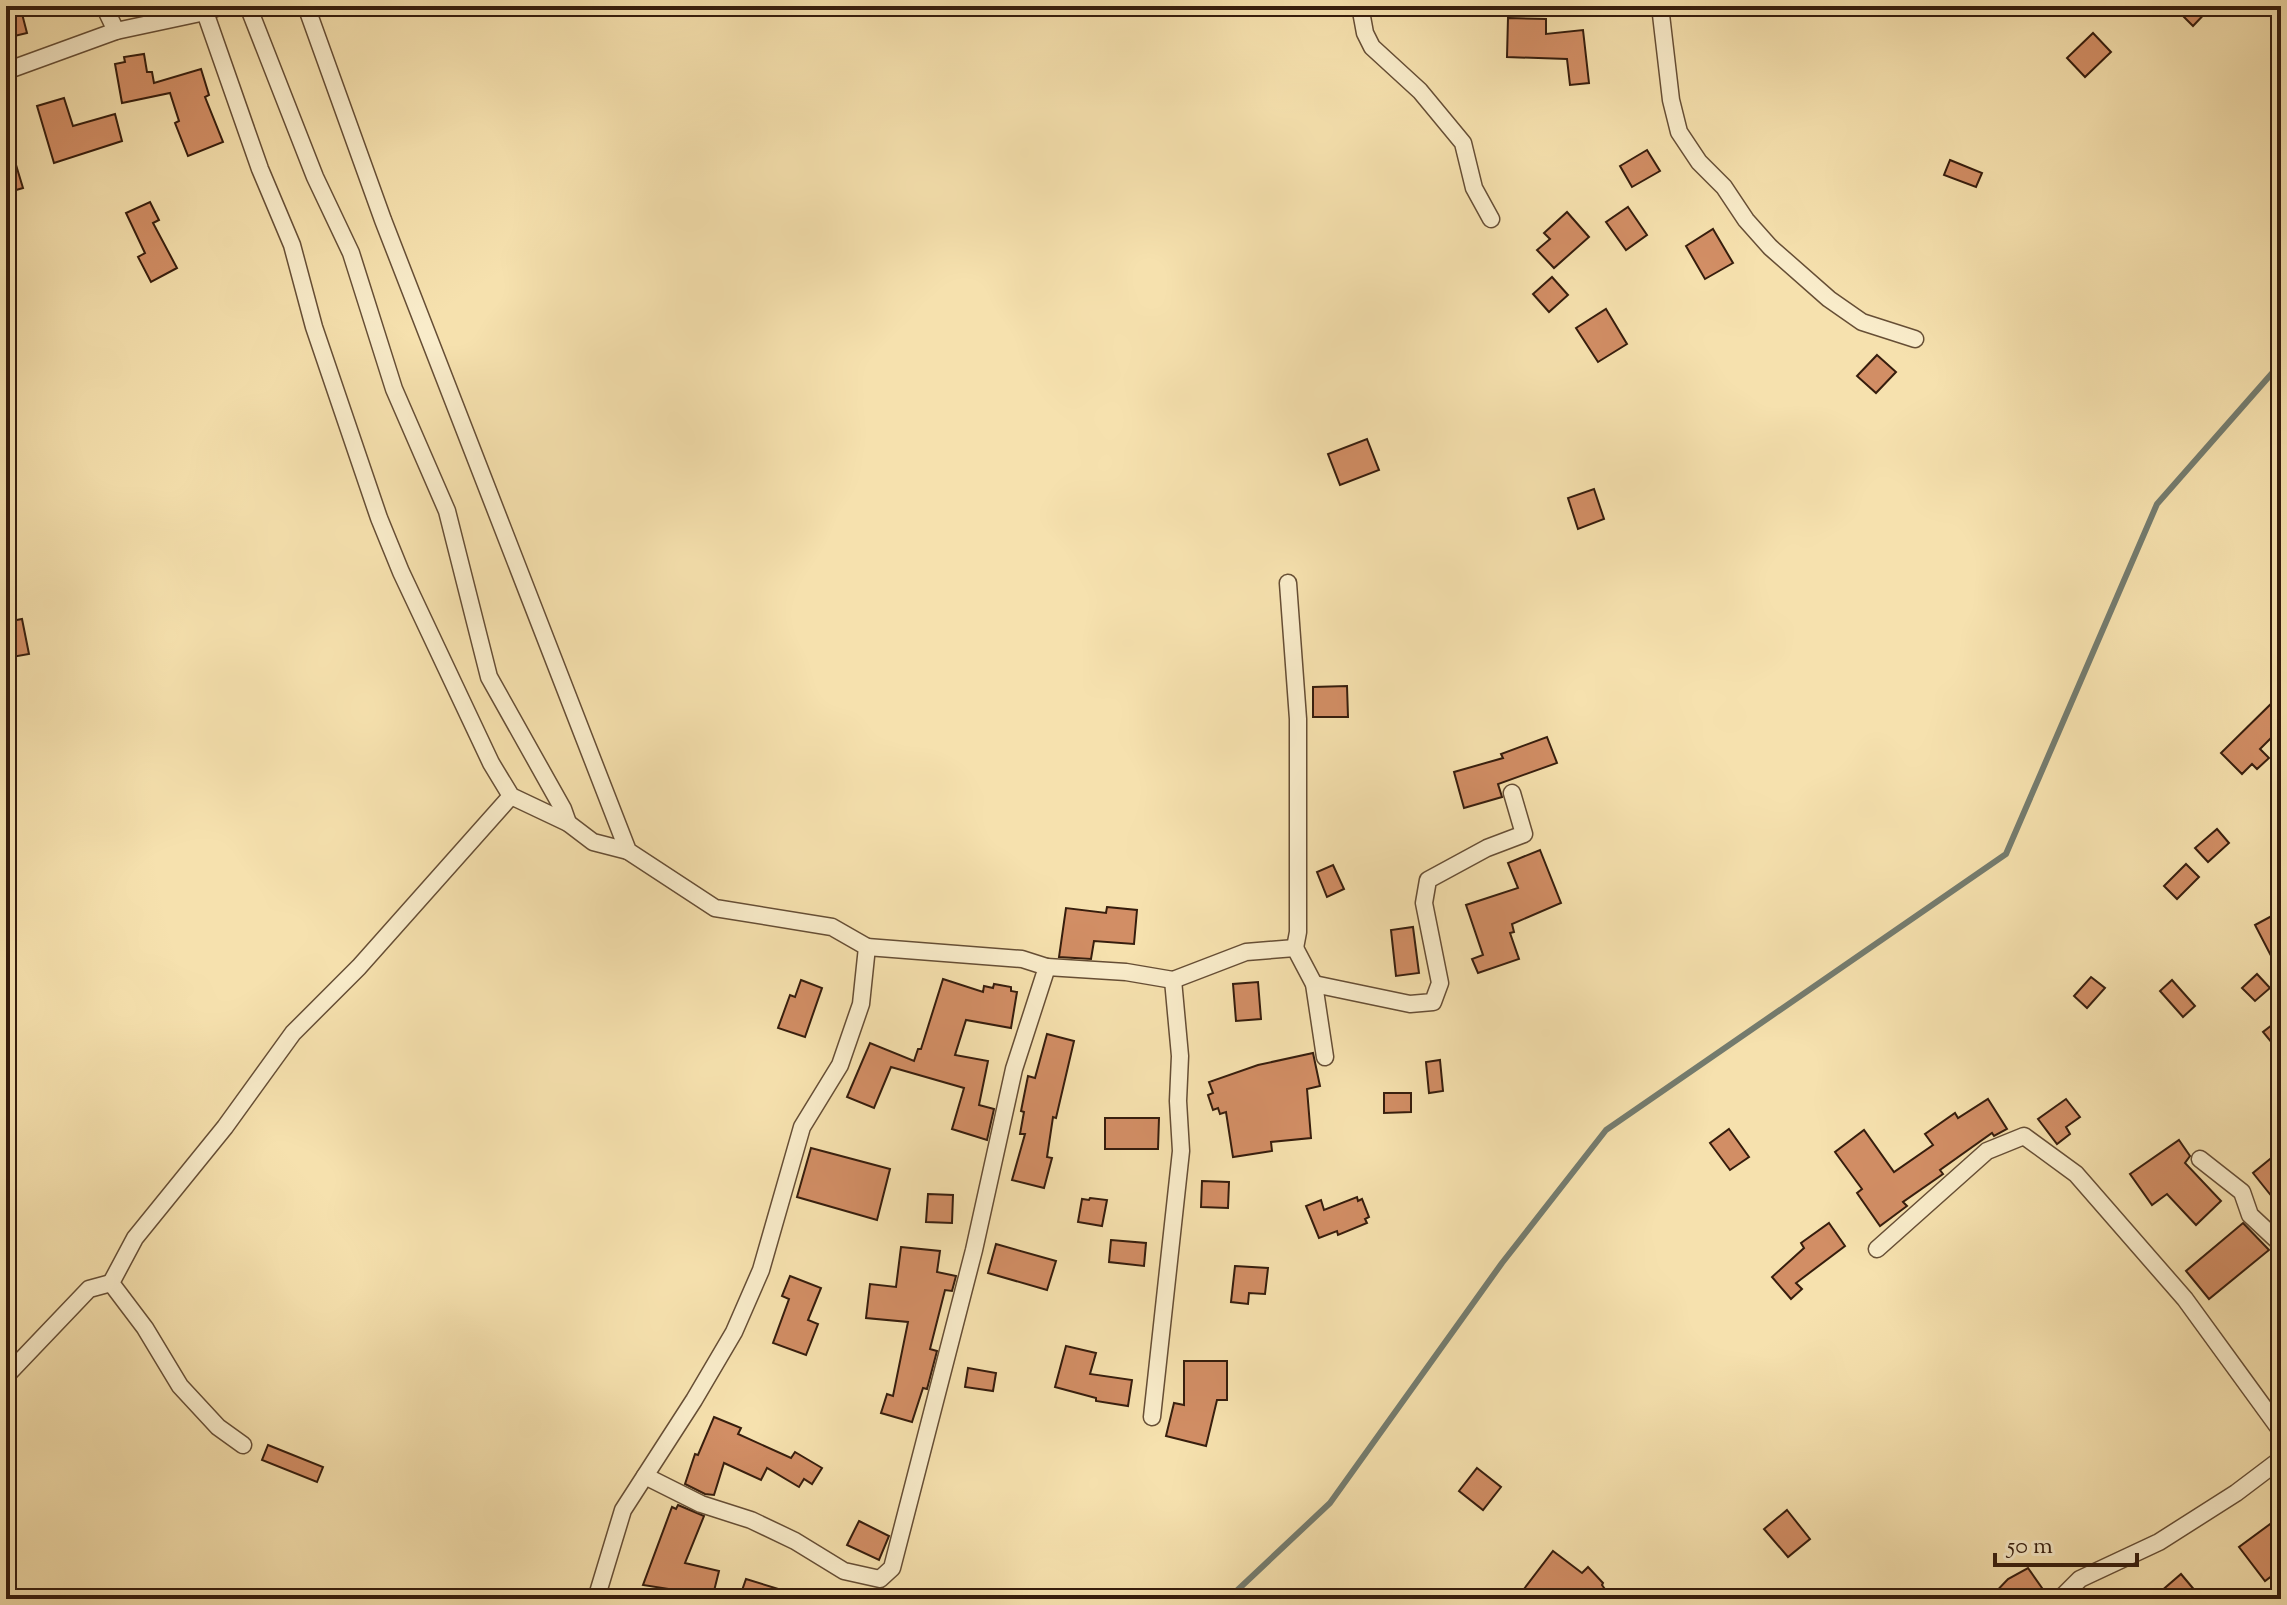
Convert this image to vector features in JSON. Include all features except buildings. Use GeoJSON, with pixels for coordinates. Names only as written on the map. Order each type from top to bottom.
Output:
{"type":"FeatureCollection","features":[{"type":"Feature","properties":{"kind":"street"},"geometry":{"type":"LineString","coordinates":[[104,6],[116,31]]}},
{"type":"Feature","properties":{"kind":"street"},"geometry":{"type":"LineString","coordinates":[[248,6],[315,177],[351,253],[394,389],[447,511],[489,677],[568,823]]}},
{"type":"Feature","properties":{"kind":"street"},"geometry":{"type":"LineString","coordinates":[[306,6],[383,220],[628,851]]}},
{"type":"Feature","properties":{"kind":"street"},"geometry":{"type":"LineString","coordinates":[[1360,6],[1365,33],[1372,47],[1420,91],[1463,143],[1474,188],[1491,219]]}},
{"type":"Feature","properties":{"kind":"street"},"geometry":{"type":"LineString","coordinates":[[1660,6],[1676,121],[1679,132],[1699,162],[1724,187],[1770,247],[1829,299],[1862,322],[1915,339]]}},
{"type":"Feature","properties":{"kind":"street"},"geometry":{"type":"LineString","coordinates":[[6,71],[116,31],[213,9],[260,169],[292,245],[314,327],[379,518],[455,689],[491,763],[511,796],[568,823],[593,842],[628,851],[715,908],[832,927],[867,947],[1022,959],[1047,967],[1126,972],[1173,980],[1246,952],[1295,948]]}},
{"type":"Feature","properties":{"kind":"street"},"geometry":{"type":"LineString","coordinates":[[1288,583],[1298,719],[1298,932],[1295,948],[1314,984],[1325,1057]]}},
{"type":"Feature","properties":{"kind":"street"},"geometry":{"type":"LineString","coordinates":[[1314,984],[1410,1004],[1433,1002],[1440,983],[1424,903],[1428,880],[1487,848],[1524,834],[1512,793]]}},
{"type":"Feature","properties":{"kind":"street"},"geometry":{"type":"LineString","coordinates":[[6,1376],[89,1289],[111,1283],[135,1238],[225,1127],[293,1033],[359,967],[511,796]]}},
{"type":"Feature","properties":{"kind":"street"},"geometry":{"type":"LineString","coordinates":[[596,1599],[623,1510],[734,1332],[761,1270],[802,1127],[840,1065],[861,1004],[867,947]]}},
{"type":"Feature","properties":{"kind":"street"},"geometry":{"type":"LineString","coordinates":[[645,1476],[701,1504],[751,1520],[852,1574],[880,1579],[892,1568],[974,1250],[1014,1069],[1047,967]]}},
{"type":"Feature","properties":{"kind":"street"},"geometry":{"type":"LineString","coordinates":[[1152,1417],[1181,1151],[1178,1101],[1180,1056],[1173,980]]}},
{"type":"Feature","properties":{"kind":"street"},"geometry":{"type":"LineString","coordinates":[[1877,1249],[1987,1151],[2024,1136],[2076,1174],[2175,1288],[2281,1431]]}},
{"type":"Feature","properties":{"kind":"street"},"geometry":{"type":"LineString","coordinates":[[2200,1159],[2242,1192],[2250,1215],[2281,1244]]}},
{"type":"Feature","properties":{"kind":"street"},"geometry":{"type":"LineString","coordinates":[[111,1283],[145,1328],[180,1386],[218,1427],[243,1445]]}},
{"type":"Feature","properties":{"kind":"street"},"geometry":{"type":"LineString","coordinates":[[2060,1599],[2080,1579],[2159,1542],[2236,1493],[2281,1459]]}},
{"type":"Feature","properties":{"kind":"waterway"},"geometry":{"type":"LineString","coordinates":[[1228,1599],[1330,1503],[1502,1263],[1606,1130],[2006,854],[2157,504],[2281,363]]}}]}
